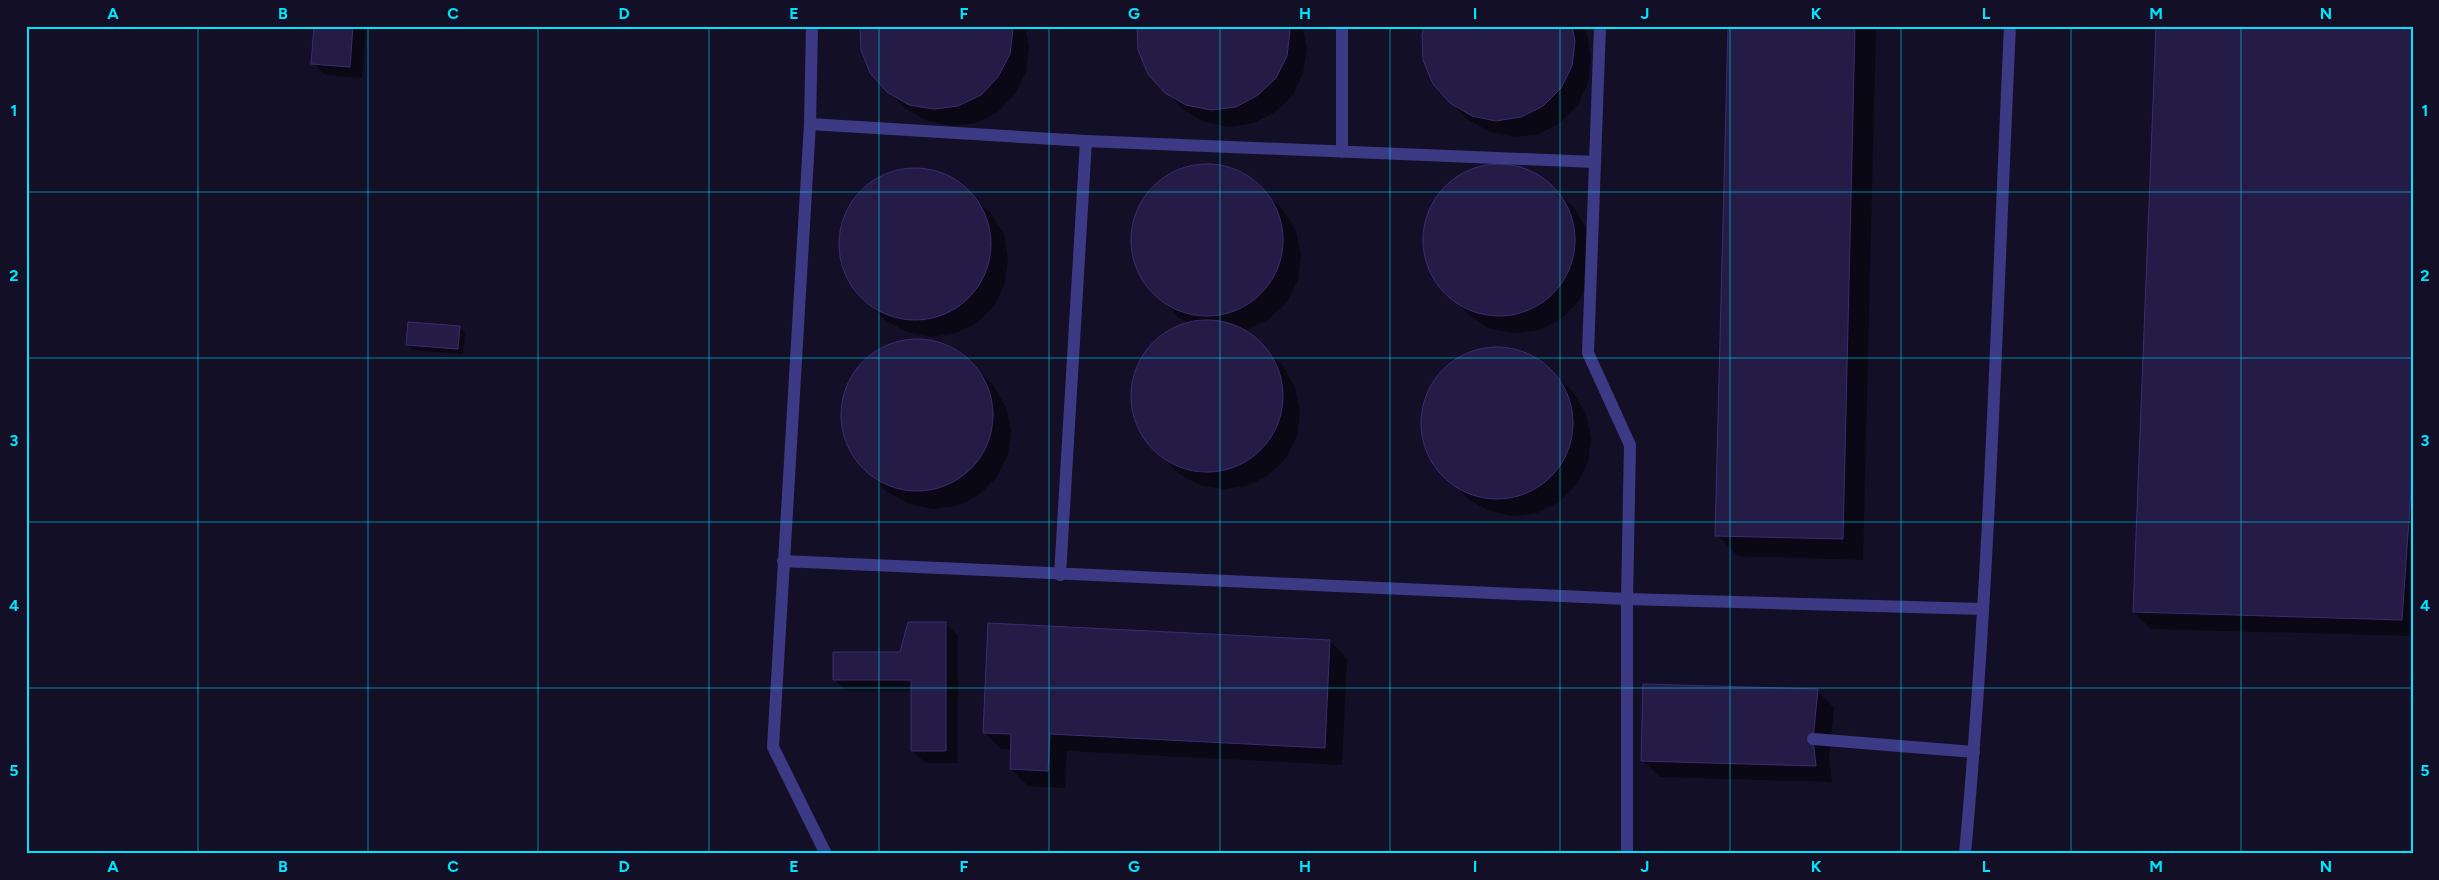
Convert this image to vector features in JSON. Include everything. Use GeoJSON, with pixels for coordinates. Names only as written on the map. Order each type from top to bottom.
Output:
{"type":"FeatureCollection","features":[{"type":"Feature","properties":{"kind":"lane"},"geometry":{"type":"LineString","coordinates":[[812,26],[810,124],[773,746],[826,854]]}},
{"type":"Feature","properties":{"kind":"lane"},"geometry":{"type":"LineString","coordinates":[[1342,26],[1342,152]]}},
{"type":"Feature","properties":{"kind":"lane"},"geometry":{"type":"LineString","coordinates":[[1600,26],[1588,352],[1630,445],[1626,599],[1627,854]]}},
{"type":"Feature","properties":{"kind":"lane"},"geometry":{"type":"LineString","coordinates":[[1965,854],[1974,752],[1982,609],[2010,26]]}},
{"type":"Feature","properties":{"kind":"lane"},"geometry":{"type":"LineString","coordinates":[[810,124],[1086,141],[1595,162]]}},
{"type":"Feature","properties":{"kind":"lane"},"geometry":{"type":"LineString","coordinates":[[1060,575],[1086,141]]}},
{"type":"Feature","properties":{"kind":"lane"},"geometry":{"type":"LineString","coordinates":[[783,561],[1060,575],[1626,599],[1982,609]]}},
{"type":"Feature","properties":{"kind":"lane"},"geometry":{"type":"LineString","coordinates":[[1813,739],[1974,752]]}},
{"type":"Feature","properties":{"kind":"building"},"geometry":{"type":"Polygon","coordinates":[[[314,26],[353,26],[350,67],[311,64],[314,26]]]}},
{"type":"Feature","properties":{"kind":"building"},"geometry":{"type":"Polygon","coordinates":[[[860,26],[1012,26],[1013,30],[1010,54],[998,77],[981,95],[958,106],[934,109],[909,105],[887,92],[870,73],[861,50],[860,26]]]}},
{"type":"Feature","properties":{"kind":"building"},"geometry":{"type":"Polygon","coordinates":[[[1137,26],[1289,26],[1290,31],[1287,56],[1276,78],[1258,95],[1236,107],[1211,110],[1186,105],[1165,93],[1148,74],[1138,50],[1137,26]]]}},
{"type":"Feature","properties":{"kind":"building"},"geometry":{"type":"Polygon","coordinates":[[[1424,26],[1572,26],[1575,41],[1572,66],[1561,88],[1543,106],[1521,117],[1496,121],[1472,116],[1450,103],[1433,84],[1423,60],[1422,35],[1424,26]]]}},
{"type":"Feature","properties":{"kind":"building"},"geometry":{"type":"Polygon","coordinates":[[[1728,26],[1855,26],[1843,539],[1715,536],[1728,26]]]}},
{"type":"Feature","properties":{"kind":"building"},"geometry":{"type":"Polygon","coordinates":[[[2156,26],[2413,26],[2413,462],[2402,620],[2133,612],[2156,26]]]}},
{"type":"Feature","properties":{"kind":"building"},"geometry":{"type":"Polygon","coordinates":[[[1207,164],[1222,165],[1236,170],[1261,186],[1277,211],[1282,225],[1282,255],[1277,269],[1261,294],[1236,310],[1222,315],[1207,316],[1192,315],[1178,310],[1153,294],[1137,269],[1132,255],[1131,240],[1132,225],[1137,211],[1153,186],[1178,170],[1192,165],[1207,164]]]}},
{"type":"Feature","properties":{"kind":"building"},"geometry":{"type":"Polygon","coordinates":[[[1499,164],[1514,165],[1528,170],[1553,186],[1569,211],[1574,225],[1574,255],[1569,269],[1553,294],[1528,310],[1514,315],[1499,316],[1484,315],[1470,310],[1445,294],[1429,269],[1424,255],[1423,240],[1424,225],[1429,211],[1445,186],[1470,170],[1484,165],[1499,164]]]}},
{"type":"Feature","properties":{"kind":"building"},"geometry":{"type":"Polygon","coordinates":[[[915,168],[930,169],[944,174],[969,190],[985,215],[990,229],[990,259],[985,273],[969,298],[944,314],[930,319],[915,320],[900,319],[886,314],[861,298],[845,273],[840,259],[839,244],[840,229],[845,215],[861,190],[886,174],[900,169],[915,168]]]}},
{"type":"Feature","properties":{"kind":"building"},"geometry":{"type":"Polygon","coordinates":[[[1207,320],[1222,321],[1236,326],[1261,342],[1277,367],[1282,381],[1282,411],[1277,425],[1261,450],[1236,466],[1222,471],[1207,472],[1192,471],[1178,466],[1153,450],[1137,425],[1132,411],[1131,396],[1132,381],[1137,367],[1153,342],[1178,326],[1192,321],[1207,320]]]}},
{"type":"Feature","properties":{"kind":"building"},"geometry":{"type":"Polygon","coordinates":[[[408,322],[460,326],[458,349],[406,345],[408,322]]]}},
{"type":"Feature","properties":{"kind":"building"},"geometry":{"type":"Polygon","coordinates":[[[917,339],[932,340],[946,345],[971,361],[987,386],[992,400],[992,430],[987,444],[971,469],[946,485],[932,490],[917,491],[902,490],[888,485],[863,469],[847,444],[842,430],[841,415],[842,400],[847,386],[863,361],[888,345],[902,340],[917,339]]]}},
{"type":"Feature","properties":{"kind":"building"},"geometry":{"type":"Polygon","coordinates":[[[1497,347],[1512,348],[1526,353],[1551,369],[1567,394],[1572,408],[1572,438],[1567,452],[1551,477],[1526,493],[1512,498],[1497,499],[1482,498],[1468,493],[1443,477],[1427,452],[1422,438],[1421,423],[1422,408],[1427,394],[1443,369],[1468,353],[1482,348],[1497,347]]]}},
{"type":"Feature","properties":{"kind":"building"},"geometry":{"type":"Polygon","coordinates":[[[908,622],[946,622],[946,751],[911,751],[911,680],[833,680],[833,652],[900,652],[908,622]]]}},
{"type":"Feature","properties":{"kind":"building"},"geometry":{"type":"Polygon","coordinates":[[[988,623],[1330,640],[1325,748],[1050,734],[1048,771],[1010,769],[1011,734],[983,733],[988,623]]]}},
{"type":"Feature","properties":{"kind":"building"},"geometry":{"type":"Polygon","coordinates":[[[1643,684],[1818,689],[1813,739],[1816,766],[1641,761],[1643,684]]]}}]}
